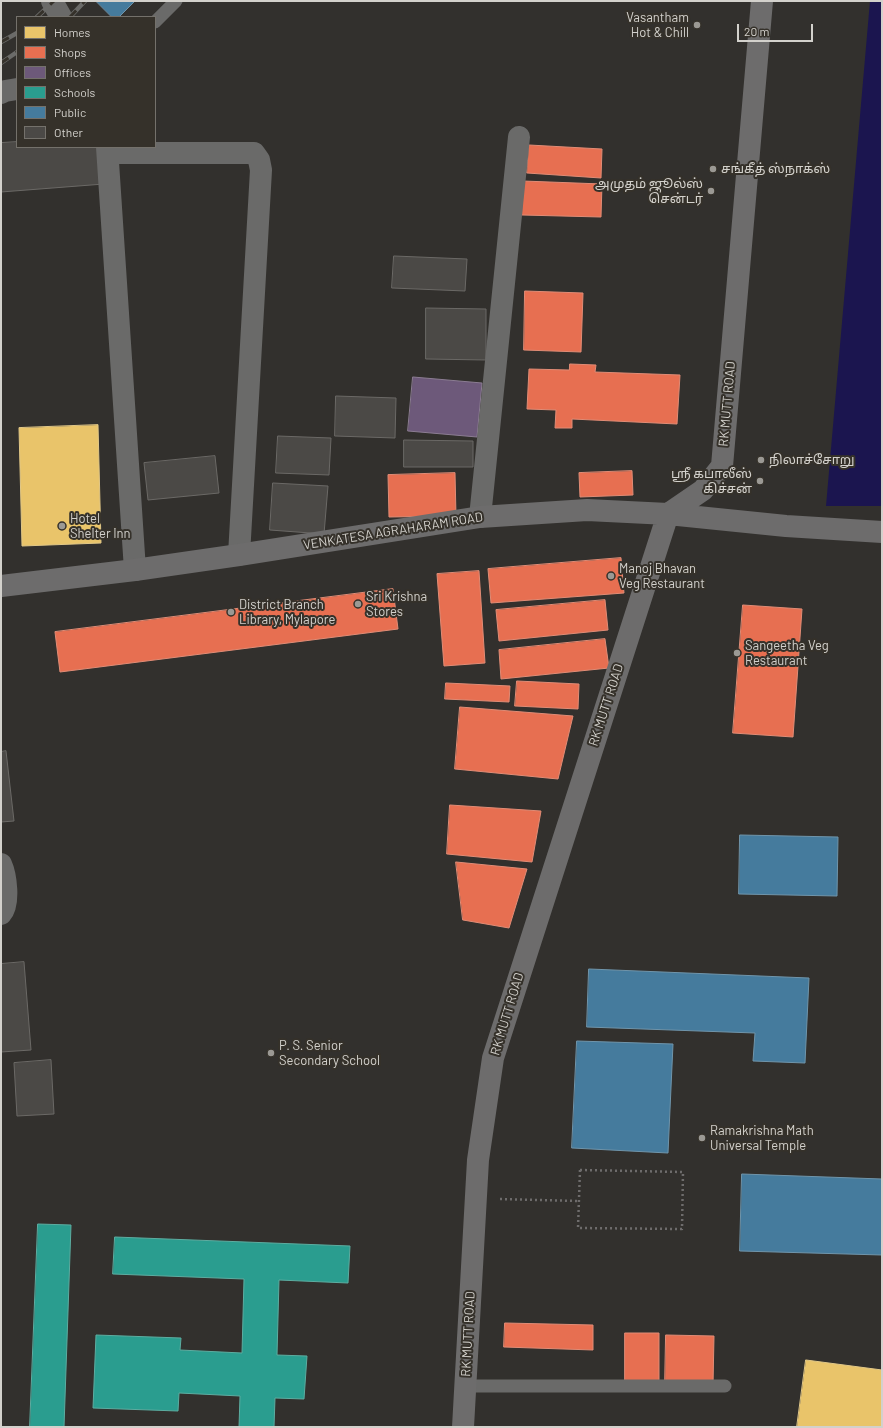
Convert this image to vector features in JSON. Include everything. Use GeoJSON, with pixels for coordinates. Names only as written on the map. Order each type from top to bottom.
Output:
{"type":"FeatureCollection","features":[{"type":"Feature","properties":{"kind":"main road","name":"RK MUTT ROAD"},"geometry":{"type":"LineString","coordinates":[[464,1427],[478,1160],[493,1058],[668,514],[703,490],[722,466],[762,1]]}},
{"type":"Feature","properties":{"kind":"main road","name":"VENKATESA AGRAHARAM ROAD"},"geometry":{"type":"LineString","coordinates":[[1,586],[136,570],[480,517],[587,510],[668,514],[786,526],[882,532]]}},
{"type":"Feature","properties":{"kind":"street"},"geometry":{"type":"LineString","coordinates":[[52,1],[60,16]]}},
{"type":"Feature","properties":{"kind":"street"},"geometry":{"type":"LineString","coordinates":[[1,94],[5,91],[16,90]]}},
{"type":"Feature","properties":{"kind":"street"},"geometry":{"type":"LineString","coordinates":[[480,517],[519,137]]}},
{"type":"Feature","properties":{"kind":"street"},"geometry":{"type":"LineString","coordinates":[[136,570],[108,150],[249,152],[254,153],[259,160],[261,170],[239,555]]}},
{"type":"Feature","properties":{"kind":"street"},"geometry":{"type":"LineString","coordinates":[[1,864],[4,871],[6,901],[4,910],[1,914]]}},
{"type":"Feature","properties":{"kind":"lane"},"geometry":{"type":"LineString","coordinates":[[156,21],[176,1]]}},
{"type":"Feature","properties":{"kind":"lane"},"geometry":{"type":"LineString","coordinates":[[465,1386],[725,1386]]}},
{"type":"Feature","properties":{"kind":"path"},"geometry":{"type":"LineString","coordinates":[[580,1170],[682,1172],[682,1229],[578,1228],[579,1201],[580,1170]]}},
{"type":"Feature","properties":{"kind":"path"},"geometry":{"type":"LineString","coordinates":[[476,1197],[512,1200],[579,1201]]}},
{"type":"Feature","properties":{"kind":"shaded area"},"geometry":{"type":"Polygon","coordinates":[[[870,1],[882,1],[882,506],[826,506],[870,1]]]}},
{"type":"Feature","properties":{"kind":"building: Homes"},"geometry":{"type":"Polygon","coordinates":[[[98,425],[101,543],[22,546],[19,428],[98,425]]]}},
{"type":"Feature","properties":{"kind":"building: Homes"},"geometry":{"type":"Polygon","coordinates":[[[806,1360],[882,1370],[882,1427],[797,1427],[806,1360]]]}},
{"type":"Feature","properties":{"kind":"building: Shops"},"geometry":{"type":"Polygon","coordinates":[[[529,145],[602,149],[601,178],[527,173],[529,145]]]}},
{"type":"Feature","properties":{"kind":"building: Shops"},"geometry":{"type":"Polygon","coordinates":[[[523,181],[602,184],[601,217],[522,215],[523,181]]]}},
{"type":"Feature","properties":{"kind":"building: Shops"},"geometry":{"type":"Polygon","coordinates":[[[525,291],[583,293],[581,352],[524,350],[525,291]]]}},
{"type":"Feature","properties":{"kind":"building: Shops"},"geometry":{"type":"Polygon","coordinates":[[[570,364],[596,365],[595,372],[680,375],[677,424],[572,419],[572,428],[555,428],[556,410],[527,409],[529,369],[569,370],[570,364]]]}},
{"type":"Feature","properties":{"kind":"building: Shops"},"geometry":{"type":"Polygon","coordinates":[[[632,471],[633,495],[580,497],[579,473],[632,471]]]}},
{"type":"Feature","properties":{"kind":"building: Shops"},"geometry":{"type":"Polygon","coordinates":[[[455,473],[456,516],[389,517],[388,475],[455,473]]]}},
{"type":"Feature","properties":{"kind":"building: Shops"},"geometry":{"type":"Polygon","coordinates":[[[621,558],[624,593],[491,603],[488,569],[621,558]]]}},
{"type":"Feature","properties":{"kind":"building: Shops"},"geometry":{"type":"Polygon","coordinates":[[[479,571],[485,663],[444,666],[437,574],[479,571]]]}},
{"type":"Feature","properties":{"kind":"building: Shops"},"geometry":{"type":"Polygon","coordinates":[[[393,589],[398,629],[60,672],[55,632],[393,589]]]}},
{"type":"Feature","properties":{"kind":"building: Shops"},"geometry":{"type":"Polygon","coordinates":[[[605,600],[608,630],[499,641],[496,610],[605,600]]]}},
{"type":"Feature","properties":{"kind":"building: Shops"},"geometry":{"type":"Polygon","coordinates":[[[743,605],[802,609],[793,737],[733,733],[743,605]]]}},
{"type":"Feature","properties":{"kind":"building: Shops"},"geometry":{"type":"Polygon","coordinates":[[[605,639],[609,668],[501,679],[499,650],[605,639]]]}},
{"type":"Feature","properties":{"kind":"building: Shops"},"geometry":{"type":"Polygon","coordinates":[[[517,681],[579,684],[578,709],[515,706],[517,681]]]}},
{"type":"Feature","properties":{"kind":"building: Shops"},"geometry":{"type":"Polygon","coordinates":[[[446,683],[510,686],[509,702],[445,699],[446,683]]]}},
{"type":"Feature","properties":{"kind":"building: Shops"},"geometry":{"type":"Polygon","coordinates":[[[460,707],[573,716],[558,779],[455,769],[460,707]]]}},
{"type":"Feature","properties":{"kind":"building: Shops"},"geometry":{"type":"Polygon","coordinates":[[[450,805],[541,811],[532,862],[447,854],[450,805]]]}},
{"type":"Feature","properties":{"kind":"building: Shops"},"geometry":{"type":"Polygon","coordinates":[[[456,862],[527,869],[509,928],[463,920],[456,862]]]}},
{"type":"Feature","properties":{"kind":"building: Shops"},"geometry":{"type":"Polygon","coordinates":[[[505,1323],[593,1325],[593,1350],[504,1347],[505,1323]]]}},
{"type":"Feature","properties":{"kind":"building: Shops"},"geometry":{"type":"Polygon","coordinates":[[[625,1333],[659,1333],[659,1383],[625,1383],[625,1333]]]}},
{"type":"Feature","properties":{"kind":"building: Shops"},"geometry":{"type":"Polygon","coordinates":[[[666,1335],[714,1336],[713,1385],[665,1385],[666,1335]]]}},
{"type":"Feature","properties":{"kind":"building: Offices"},"geometry":{"type":"Polygon","coordinates":[[[413,377],[482,383],[477,437],[408,431],[413,377]]]}},
{"type":"Feature","properties":{"kind":"building: Schools"},"geometry":{"type":"Polygon","coordinates":[[[38,1224],[71,1225],[64,1427],[30,1427],[38,1224]]]}},
{"type":"Feature","properties":{"kind":"building: Schools"},"geometry":{"type":"Polygon","coordinates":[[[115,1237],[350,1246],[348,1283],[279,1280],[277,1355],[307,1356],[304,1399],[275,1398],[274,1427],[239,1427],[240,1396],[179,1393],[178,1411],[93,1408],[96,1335],[181,1338],[180,1350],[242,1353],[244,1279],[113,1274],[115,1237]]]}},
{"type":"Feature","properties":{"kind":"building: Public"},"geometry":{"type":"Polygon","coordinates":[[[96,1],[135,1],[120,16],[111,16],[96,1]]]}},
{"type":"Feature","properties":{"kind":"building: Public"},"geometry":{"type":"Polygon","coordinates":[[[740,835],[838,837],[837,896],[739,894],[740,835]]]}},
{"type":"Feature","properties":{"kind":"building: Public"},"geometry":{"type":"Polygon","coordinates":[[[589,969],[809,978],[805,1063],[753,1061],[755,1033],[587,1027],[589,969]]]}},
{"type":"Feature","properties":{"kind":"building: Public"},"geometry":{"type":"Polygon","coordinates":[[[577,1041],[673,1044],[668,1153],[572,1148],[577,1041]]]}},
{"type":"Feature","properties":{"kind":"building: Public"},"geometry":{"type":"Polygon","coordinates":[[[742,1174],[882,1179],[882,1255],[740,1251],[742,1174]]]}},
{"type":"Feature","properties":{"kind":"building: Other"},"geometry":{"type":"Polygon","coordinates":[[[16,142],[16,148],[101,148],[104,184],[1,192],[1,143],[16,142]]]}},
{"type":"Feature","properties":{"kind":"building: Other"},"geometry":{"type":"Polygon","coordinates":[[[394,256],[467,259],[465,291],[392,288],[394,256]]]}},
{"type":"Feature","properties":{"kind":"building: Other"},"geometry":{"type":"Polygon","coordinates":[[[426,308],[486,309],[486,360],[426,359],[426,308]]]}},
{"type":"Feature","properties":{"kind":"building: Other"},"geometry":{"type":"Polygon","coordinates":[[[336,396],[396,398],[395,438],[335,436],[336,396]]]}},
{"type":"Feature","properties":{"kind":"building: Other"},"geometry":{"type":"Polygon","coordinates":[[[278,436],[331,438],[329,475],[276,473],[278,436]]]}},
{"type":"Feature","properties":{"kind":"building: Other"},"geometry":{"type":"Polygon","coordinates":[[[404,440],[473,441],[473,467],[404,467],[404,440]]]}},
{"type":"Feature","properties":{"kind":"building: Other"},"geometry":{"type":"Polygon","coordinates":[[[215,456],[219,493],[148,500],[144,463],[215,456]]]}},
{"type":"Feature","properties":{"kind":"building: Other"},"geometry":{"type":"Polygon","coordinates":[[[273,483],[328,486],[324,534],[270,530],[273,483]]]}},
{"type":"Feature","properties":{"kind":"building: Other"},"geometry":{"type":"Polygon","coordinates":[[[6,751],[14,821],[1,822],[1,752],[6,751]]]}},
{"type":"Feature","properties":{"kind":"building: Other"},"geometry":{"type":"Polygon","coordinates":[[[24,962],[31,1050],[1,1052],[1,964],[24,962]]]}},
{"type":"Feature","properties":{"kind":"building: Other"},"geometry":{"type":"Polygon","coordinates":[[[51,1060],[54,1114],[17,1116],[14,1063],[51,1060]]]}},
{"type":"Feature","properties":{"kind":"railway"},"geometry":{"type":"LineString","coordinates":[[38,16],[54,1]]}},
{"type":"Feature","properties":{"kind":"railway"},"geometry":{"type":"LineString","coordinates":[[71,16],[85,1]]}},
{"type":"Feature","properties":{"kind":"railway"},"geometry":{"type":"LineString","coordinates":[[1,42],[16,34]]}},
{"type":"Feature","properties":{"kind":"railway"},"geometry":{"type":"LineString","coordinates":[[1,63],[16,53]]}},
{"type":"Feature","properties":{"kind":"place","name":"Vasantham Hot & Chill"},"geometry":{"type":"Point","coordinates":[697,25]}},
{"type":"Feature","properties":{"kind":"place","name":"சங்கீத் ஸ்நாக்ஸ்"},"geometry":{"type":"Point","coordinates":[713,169]}},
{"type":"Feature","properties":{"kind":"place","name":"அமுதம் ஜூல்ஸ் சென்டர்"},"geometry":{"type":"Point","coordinates":[711,191]}},
{"type":"Feature","properties":{"kind":"place","name":"நிலாச்சோறு"},"geometry":{"type":"Point","coordinates":[761,460]}},
{"type":"Feature","properties":{"kind":"place","name":"ஶ்ரீ கபாலீஸ் கிச்சன்"},"geometry":{"type":"Point","coordinates":[760,481]}},
{"type":"Feature","properties":{"kind":"place","name":"Hotel Shelter Inn"},"geometry":{"type":"Point","coordinates":[62,526]}},
{"type":"Feature","properties":{"kind":"place","name":"Manoj Bhavan Veg Restaurant"},"geometry":{"type":"Point","coordinates":[611,576]}},
{"type":"Feature","properties":{"kind":"place","name":"Sri Krishna Stores"},"geometry":{"type":"Point","coordinates":[358,604]}},
{"type":"Feature","properties":{"kind":"place","name":"District Branch Library, Mylapore"},"geometry":{"type":"Point","coordinates":[231,612]}},
{"type":"Feature","properties":{"kind":"place","name":"Sangeetha Veg Restaurant"},"geometry":{"type":"Point","coordinates":[737,653]}},
{"type":"Feature","properties":{"kind":"place","name":"P. S. Senior Secondary School"},"geometry":{"type":"Point","coordinates":[271,1053]}},
{"type":"Feature","properties":{"kind":"place","name":"Ramakrishna Math Universal Temple"},"geometry":{"type":"Point","coordinates":[702,1138]}}]}
